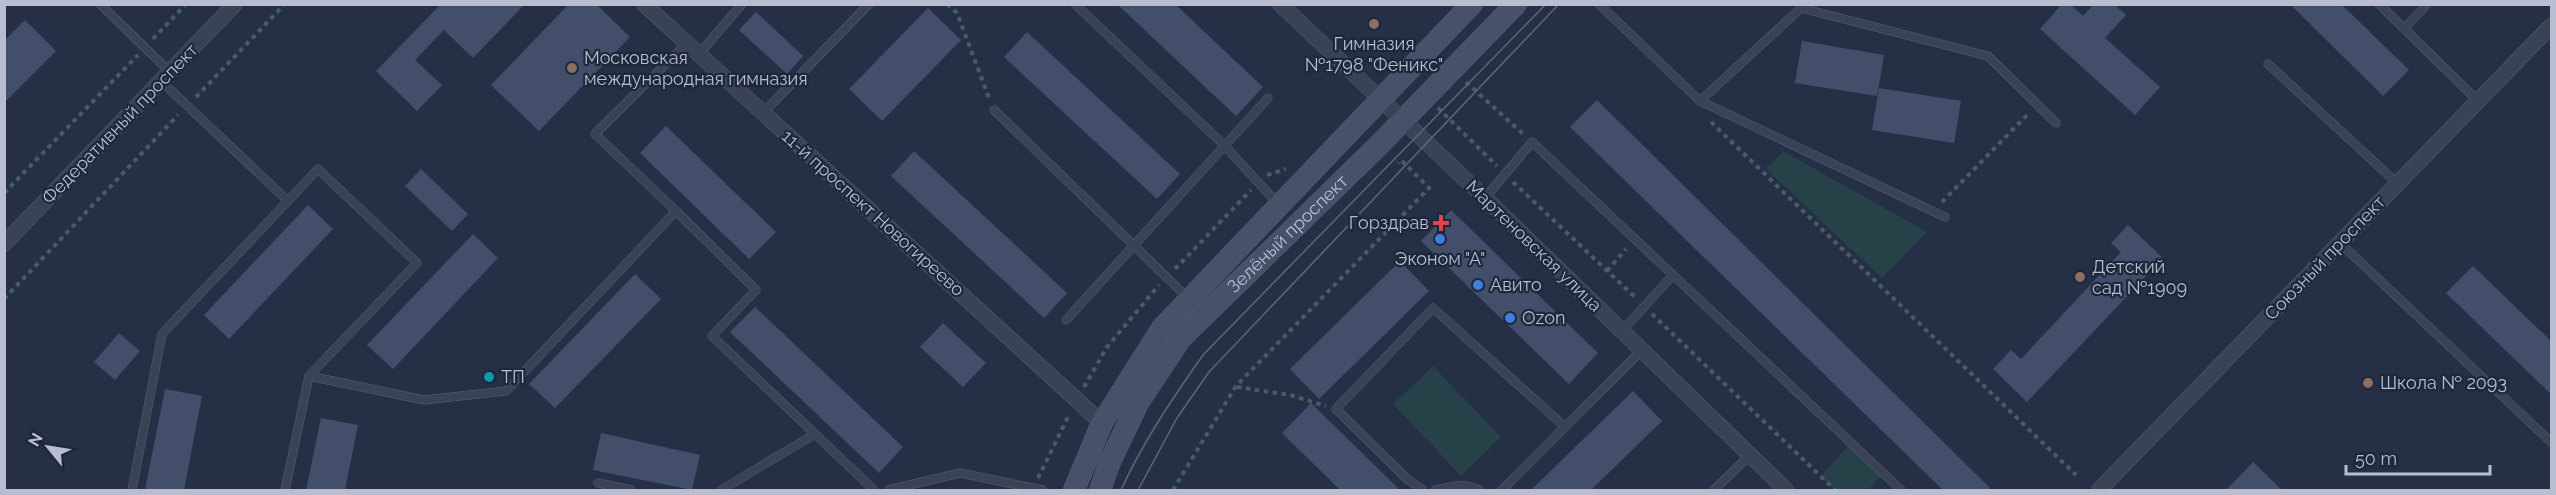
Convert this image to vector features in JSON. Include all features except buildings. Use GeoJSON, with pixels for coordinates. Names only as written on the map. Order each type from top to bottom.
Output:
{"type":"FeatureCollection","features":[{"type":"Feature","properties":{"kind":"main road","name":"Зелёный проспект"},"geometry":{"type":"LineString","coordinates":[[1074,490],[1102,423],[1162,328],[1472,4]]}},
{"type":"Feature","properties":{"kind":"main road","name":"Зелёный проспект"},"geometry":{"type":"LineString","coordinates":[[1100,490],[1109,464],[1137,403],[1180,338],[1403,120],[1516,4]]}},
{"type":"Feature","properties":{"kind":"street","name":"Федеративный проспект"},"geometry":{"type":"LineString","coordinates":[[4,244],[235,4]]}},
{"type":"Feature","properties":{"kind":"street","name":"11-й проспект Новогиреево"},"geometry":{"type":"LineString","coordinates":[[644,4],[1102,423]]}},
{"type":"Feature","properties":{"kind":"street","name":"Мартеновская улица"},"geometry":{"type":"LineString","coordinates":[[1280,4],[1485,198],[1786,490]]}},
{"type":"Feature","properties":{"kind":"street","name":"Союзный проспект"},"geometry":{"type":"LineString","coordinates":[[2099,490],[2552,25]]}},
{"type":"Feature","properties":{"kind":"lane"},"geometry":{"type":"LineString","coordinates":[[100,4],[145,48],[187,106],[288,201]]}},
{"type":"Feature","properties":{"kind":"lane"},"geometry":{"type":"LineString","coordinates":[[699,54],[742,4]]}},
{"type":"Feature","properties":{"kind":"lane"},"geometry":{"type":"LineString","coordinates":[[763,113],[869,4]]}},
{"type":"Feature","properties":{"kind":"lane"},"geometry":{"type":"LineString","coordinates":[[1075,4],[1224,145],[1279,205]]}},
{"type":"Feature","properties":{"kind":"lane"},"geometry":{"type":"LineString","coordinates":[[1599,4],[1700,102],[1945,217]]}},
{"type":"Feature","properties":{"kind":"lane"},"geometry":{"type":"LineString","coordinates":[[2379,4],[2478,100]]}},
{"type":"Feature","properties":{"kind":"lane"},"geometry":{"type":"LineString","coordinates":[[2404,29],[2427,4]]}},
{"type":"Feature","properties":{"kind":"lane"},"geometry":{"type":"LineString","coordinates":[[1700,102],[1801,8],[1988,56],[2056,123]]}},
{"type":"Feature","properties":{"kind":"lane"},"geometry":{"type":"LineString","coordinates":[[687,43],[595,134],[756,290],[712,336],[874,490]]}},
{"type":"Feature","properties":{"kind":"lane"},"geometry":{"type":"LineString","coordinates":[[2268,64],[2397,183]]}},
{"type":"Feature","properties":{"kind":"lane"},"geometry":{"type":"LineString","coordinates":[[1066,320],[1268,98]]}},
{"type":"Feature","properties":{"kind":"lane"},"geometry":{"type":"LineString","coordinates":[[994,110],[1189,299]]}},
{"type":"Feature","properties":{"kind":"lane"},"geometry":{"type":"LineString","coordinates":[[1485,198],[1532,142],[1901,490]]}},
{"type":"Feature","properties":{"kind":"lane"},"geometry":{"type":"LineString","coordinates":[[132,490],[162,334],[318,169],[417,263],[309,376],[285,490]]}},
{"type":"Feature","properties":{"kind":"lane"},"geometry":{"type":"LineString","coordinates":[[309,376],[424,400],[506,391],[676,211]]}},
{"type":"Feature","properties":{"kind":"lane"},"geometry":{"type":"LineString","coordinates":[[2340,243],[2552,443]]}},
{"type":"Feature","properties":{"kind":"lane"},"geometry":{"type":"LineString","coordinates":[[1623,331],[1673,275]]}},
{"type":"Feature","properties":{"kind":"lane"},"geometry":{"type":"LineString","coordinates":[[1423,490],[1408,480],[1336,410],[1433,308],[1565,427]]}},
{"type":"Feature","properties":{"kind":"lane"},"geometry":{"type":"LineString","coordinates":[[1502,490],[1642,350]]}},
{"type":"Feature","properties":{"kind":"lane"},"geometry":{"type":"LineString","coordinates":[[721,490],[815,434]]}},
{"type":"Feature","properties":{"kind":"lane"},"geometry":{"type":"LineString","coordinates":[[1714,490],[1750,455]]}},
{"type":"Feature","properties":{"kind":"lane"},"geometry":{"type":"LineString","coordinates":[[891,490],[960,473],[1043,490]]}},
{"type":"Feature","properties":{"kind":"lane"},"geometry":{"type":"LineString","coordinates":[[598,483],[631,490]]}},
{"type":"Feature","properties":{"kind":"lane"},"geometry":{"type":"LineString","coordinates":[[1435,490],[1459,485],[1472,486],[1479,490]]}},
{"type":"Feature","properties":{"kind":"path"},"geometry":{"type":"LineString","coordinates":[[4,193],[186,4]]}},
{"type":"Feature","properties":{"kind":"path"},"geometry":{"type":"LineString","coordinates":[[4,299],[285,4]]}},
{"type":"Feature","properties":{"kind":"path"},"geometry":{"type":"LineString","coordinates":[[947,4],[957,13],[994,110]]}},
{"type":"Feature","properties":{"kind":"path"},"geometry":{"type":"LineString","coordinates":[[1452,69],[1532,142]]}},
{"type":"Feature","properties":{"kind":"path"},"geometry":{"type":"LineString","coordinates":[[1700,102],[1696,107],[2076,475]]}},
{"type":"Feature","properties":{"kind":"path"},"geometry":{"type":"LineString","coordinates":[[1435,105],[1835,490]]}},
{"type":"Feature","properties":{"kind":"path"},"geometry":{"type":"LineString","coordinates":[[1934,212],[2038,105]]}},
{"type":"Feature","properties":{"kind":"path"},"geometry":{"type":"LineString","coordinates":[[1173,490],[1236,386],[1429,188],[1401,160],[1398,163]]}},
{"type":"Feature","properties":{"kind":"path"},"geometry":{"type":"LineString","coordinates":[[1607,271],[1635,239]]}},
{"type":"Feature","properties":{"kind":"path"},"geometry":{"type":"LineString","coordinates":[[1236,386],[1290,396],[1322,405]]}},
{"type":"Feature","properties":{"kind":"green space"},"geometry":{"type":"Polygon","coordinates":[[[1783,151],[1927,232],[1882,278],[1766,169],[1783,151]]]}},
{"type":"Feature","properties":{"kind":"green space"},"geometry":{"type":"Polygon","coordinates":[[[1433,366],[1501,437],[1461,476],[1393,404],[1433,366]]]}},
{"type":"Feature","properties":{"kind":"green space"},"geometry":{"type":"Polygon","coordinates":[[[1851,443],[1883,474],[1868,490],[1835,490],[1821,476],[1851,443]]]}},
{"type":"Feature","properties":{"kind":"tram line"},"geometry":{"type":"LineString","coordinates":[[1121,490],[1159,421],[1203,355],[1546,4]]}},
{"type":"Feature","properties":{"kind":"tram line"},"geometry":{"type":"LineString","coordinates":[[1138,490],[1177,418],[1209,372],[1559,4]]}},
{"type":"Feature","properties":{"kind":"place","name":"Гимназия №1798 \"Феникс\""},"geometry":{"type":"Point","coordinates":[1374,24]}},
{"type":"Feature","properties":{"kind":"place","name":"Московская международная гимназия"},"geometry":{"type":"Point","coordinates":[572,68]}},
{"type":"Feature","properties":{"kind":"place","name":"Горздрав"},"geometry":{"type":"Point","coordinates":[1441,223]}},
{"type":"Feature","properties":{"kind":"place","name":"Эконом \"А\""},"geometry":{"type":"Point","coordinates":[1440,239]}},
{"type":"Feature","properties":{"kind":"place","name":"Детский сад №1909"},"geometry":{"type":"Point","coordinates":[2080,277]}},
{"type":"Feature","properties":{"kind":"place","name":"Авито"},"geometry":{"type":"Point","coordinates":[1478,285]}},
{"type":"Feature","properties":{"kind":"place","name":"Ozon"},"geometry":{"type":"Point","coordinates":[1510,318]}},
{"type":"Feature","properties":{"kind":"place","name":"ТП"},"geometry":{"type":"Point","coordinates":[489,377]}},
{"type":"Feature","properties":{"kind":"place","name":"Школа № 2093"},"geometry":{"type":"Point","coordinates":[2368,383]}}]}
